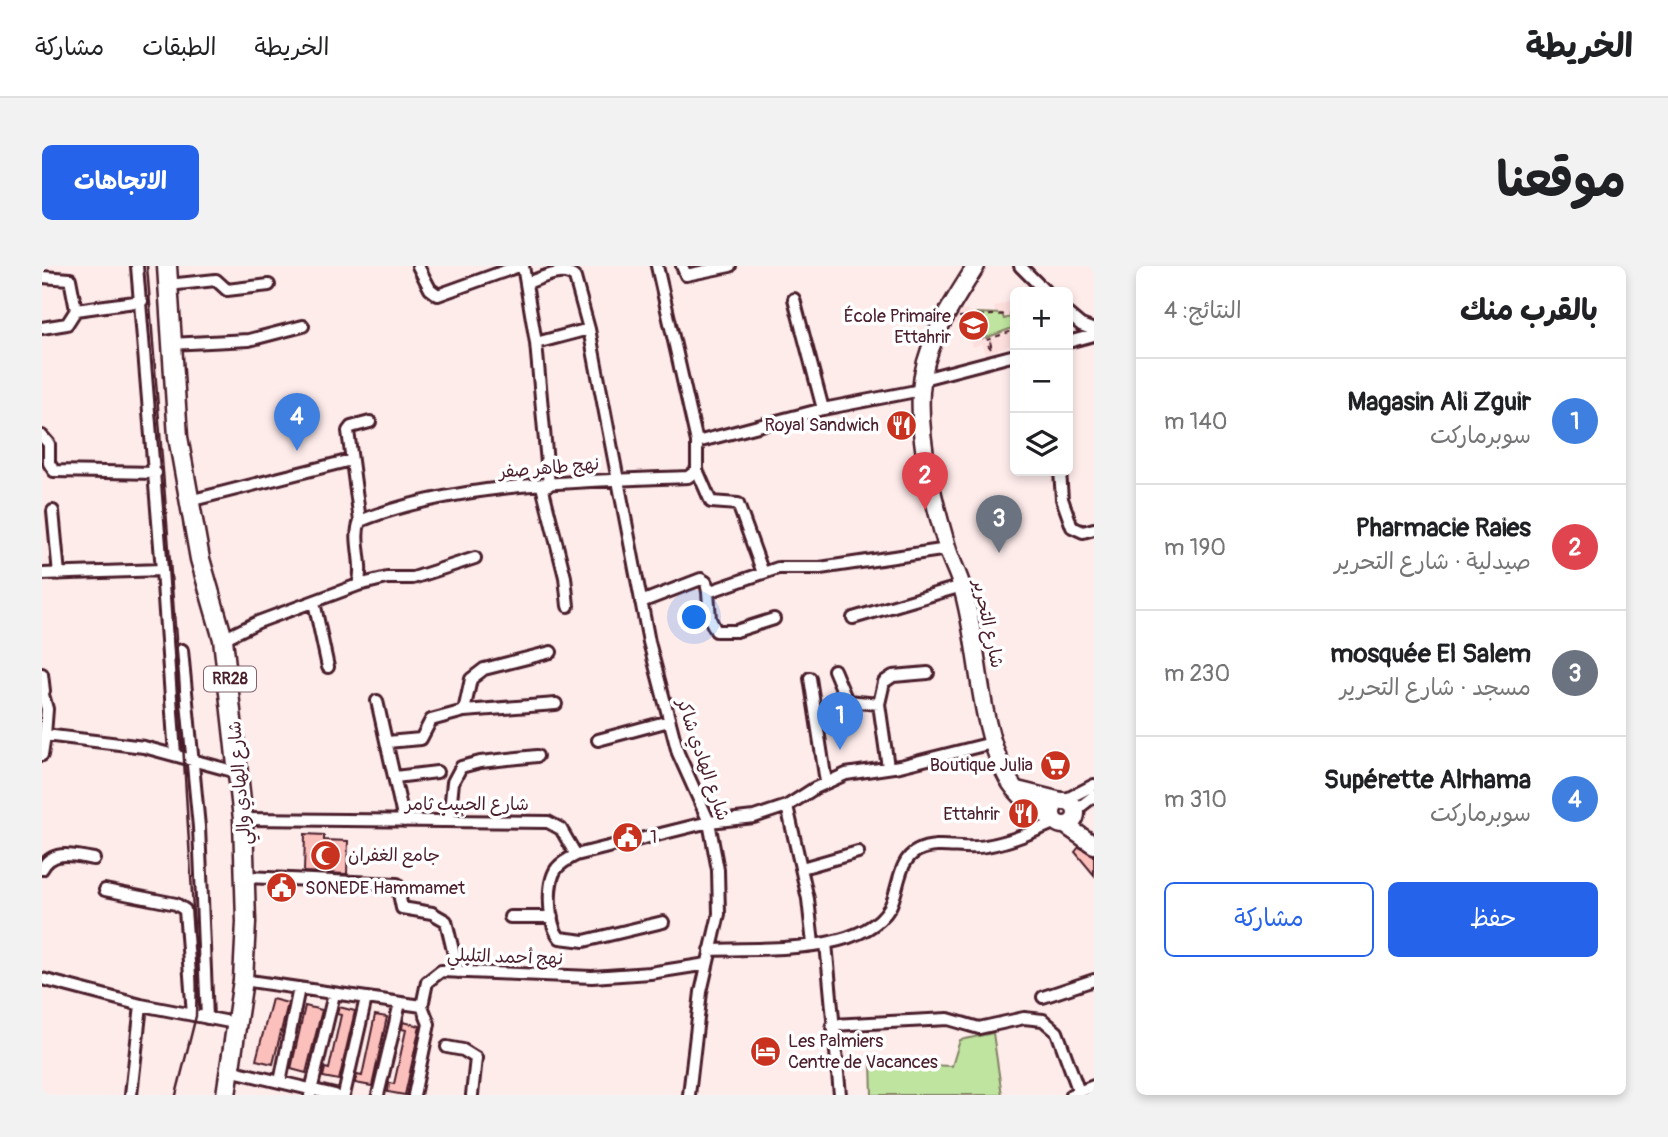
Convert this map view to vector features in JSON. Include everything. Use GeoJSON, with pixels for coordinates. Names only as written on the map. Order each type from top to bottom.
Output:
{"type":"FeatureCollection","features":[{"type":"Feature","properties":{"kind":"main road","name":"شارع الهادي والي"},"geometry":{"type":"LineString","coordinates":[[167,266],[178,437],[200,559],[223,639],[240,773],[247,877],[243,980],[226,1095]]}},
{"type":"Feature","properties":{"kind":"street"},"geometry":{"type":"LineString","coordinates":[[137,266],[156,473],[175,755]]}},
{"type":"Feature","properties":{"kind":"street"},"geometry":{"type":"LineString","coordinates":[[418,266],[430,289],[438,295],[521,266],[527,283],[536,342],[546,485],[565,577],[568,606]]}},
{"type":"Feature","properties":{"kind":"street"},"geometry":{"type":"LineString","coordinates":[[657,266],[697,442],[697,470],[711,502],[738,503],[763,573]]}},
{"type":"Feature","properties":{"kind":"street"},"geometry":{"type":"LineString","coordinates":[[682,266],[686,275],[730,266]]}},
{"type":"Feature","properties":{"kind":"street","name":"شارع التحرير"},"geometry":{"type":"LineString","coordinates":[[976,266],[934,338],[922,385],[928,463],[948,549],[962,586],[992,743],[1007,779],[1017,790],[1065,813]]}},
{"type":"Feature","properties":{"kind":"street"},"geometry":{"type":"LineString","coordinates":[[1020,266],[1041,287]]}},
{"type":"Feature","properties":{"kind":"street","name":"شارع الهادي شاكر"},"geometry":{"type":"LineString","coordinates":[[527,283],[558,271],[570,272],[575,278],[589,329],[641,602],[669,721],[678,753],[709,822],[720,894],[694,1036],[689,1095]]}},
{"type":"Feature","properties":{"kind":"street"},"geometry":{"type":"LineString","coordinates":[[42,277],[70,279],[76,310],[67,324],[42,328]]}},
{"type":"Feature","properties":{"kind":"street"},"geometry":{"type":"LineString","coordinates":[[168,285],[216,280],[227,290],[268,285]]}},
{"type":"Feature","properties":{"kind":"street"},"geometry":{"type":"LineString","coordinates":[[794,299],[823,409]]}},
{"type":"Feature","properties":{"kind":"street"},"geometry":{"type":"LineString","coordinates":[[76,310],[142,302]]}},
{"type":"Feature","properties":{"kind":"street"},"geometry":{"type":"LineString","coordinates":[[1073,317],[1094,332]]}},
{"type":"Feature","properties":{"kind":"street"},"geometry":{"type":"LineString","coordinates":[[170,344],[249,340],[303,326]]}},
{"type":"Feature","properties":{"kind":"street"},"geometry":{"type":"LineString","coordinates":[[536,342],[589,329]]}},
{"type":"Feature","properties":{"kind":"street"},"geometry":{"type":"LineString","coordinates":[[1073,340],[1094,332]]}},
{"type":"Feature","properties":{"kind":"street"},"geometry":{"type":"LineString","coordinates":[[697,442],[922,385],[1010,357]]}},
{"type":"Feature","properties":{"kind":"street"},"geometry":{"type":"LineString","coordinates":[[358,585],[361,575],[360,521],[349,428],[370,422]]}},
{"type":"Feature","properties":{"kind":"street"},"geometry":{"type":"LineString","coordinates":[[42,436],[49,444],[49,463],[54,471],[156,473]]}},
{"type":"Feature","properties":{"kind":"street"},"geometry":{"type":"LineString","coordinates":[[189,501],[351,460]]}},
{"type":"Feature","properties":{"kind":"street","name":"نهج طاهر صفر"},"geometry":{"type":"LineString","coordinates":[[360,521],[421,499],[618,479],[688,477],[697,470]]}},
{"type":"Feature","properties":{"kind":"street"},"geometry":{"type":"LineString","coordinates":[[1060,476],[1062,499],[1072,527],[1083,532],[1094,529]]}},
{"type":"Feature","properties":{"kind":"street"},"geometry":{"type":"LineString","coordinates":[[53,511],[59,574]]}},
{"type":"Feature","properties":{"kind":"street"},"geometry":{"type":"LineString","coordinates":[[708,592],[780,568],[830,567],[948,549]]}},
{"type":"Feature","properties":{"kind":"street"},"geometry":{"type":"LineString","coordinates":[[223,639],[358,585],[387,578],[414,578],[475,558]]}},
{"type":"Feature","properties":{"kind":"street"},"geometry":{"type":"LineString","coordinates":[[42,574],[162,570]]}},
{"type":"Feature","properties":{"kind":"street"},"geometry":{"type":"LineString","coordinates":[[641,602],[701,579],[706,582],[710,620],[716,631],[736,631],[774,619]]}},
{"type":"Feature","properties":{"kind":"street"},"geometry":{"type":"LineString","coordinates":[[853,618],[962,586]]}},
{"type":"Feature","properties":{"kind":"street"},"geometry":{"type":"LineString","coordinates":[[314,602],[328,667]]}},
{"type":"Feature","properties":{"kind":"street"},"geometry":{"type":"LineString","coordinates":[[182,650],[205,923],[207,1018]]}},
{"type":"Feature","properties":{"kind":"street"},"geometry":{"type":"LineString","coordinates":[[464,711],[471,679],[478,673],[551,652]]}},
{"type":"Feature","properties":{"kind":"street"},"geometry":{"type":"LineString","coordinates":[[834,670],[847,701],[879,704]]}},
{"type":"Feature","properties":{"kind":"street"},"geometry":{"type":"LineString","coordinates":[[888,768],[879,704],[884,682],[893,676],[928,673]]}},
{"type":"Feature","properties":{"kind":"street"},"geometry":{"type":"LineString","coordinates":[[42,674],[47,709],[42,755]]}},
{"type":"Feature","properties":{"kind":"street"},"geometry":{"type":"LineString","coordinates":[[810,678],[826,782]]}},
{"type":"Feature","properties":{"kind":"street"},"geometry":{"type":"LineString","coordinates":[[377,701],[404,821]]}},
{"type":"Feature","properties":{"kind":"street"},"geometry":{"type":"LineString","coordinates":[[387,742],[421,739],[431,720],[464,711],[556,704]]}},
{"type":"Feature","properties":{"kind":"street"},"geometry":{"type":"LineString","coordinates":[[598,740],[669,721]]}},
{"type":"Feature","properties":{"kind":"street"},"geometry":{"type":"LineString","coordinates":[[45,735],[144,747],[240,773]]}},
{"type":"Feature","properties":{"kind":"street"},"geometry":{"type":"LineString","coordinates":[[663,922],[602,938],[573,942],[557,936],[552,917],[553,876],[558,866],[576,855],[709,822],[754,817],[787,806],[826,782],[846,774],[888,768],[992,743]]}},
{"type":"Feature","properties":{"kind":"street"},"geometry":{"type":"LineString","coordinates":[[449,820],[453,782],[461,767],[480,762],[537,757]]}},
{"type":"Feature","properties":{"kind":"street"},"geometry":{"type":"LineString","coordinates":[[395,777],[437,772]]}},
{"type":"Feature","properties":{"kind":"street"},"geometry":{"type":"LineString","coordinates":[[1065,813],[1094,785]]}},
{"type":"Feature","properties":{"kind":"street"},"geometry":{"type":"LineString","coordinates":[[710,950],[826,943],[867,931],[882,920],[892,903],[904,864],[915,851],[940,846],[983,847],[1021,837],[1094,796]]}},
{"type":"Feature","properties":{"kind":"street"},"geometry":{"type":"LineString","coordinates":[[787,806],[802,868],[813,944]]}},
{"type":"Feature","properties":{"kind":"street"},"geometry":{"type":"LineString","coordinates":[[1065,813],[1094,838]]}},
{"type":"Feature","properties":{"kind":"street"},"geometry":{"type":"LineString","coordinates":[[1065,813],[1094,845]]}},
{"type":"Feature","properties":{"kind":"street","name":"شارع الحبيب ثامر"},"geometry":{"type":"LineString","coordinates":[[243,819],[548,822],[561,829],[576,855]]}},
{"type":"Feature","properties":{"kind":"street"},"geometry":{"type":"LineString","coordinates":[[802,868],[858,852]]}},
{"type":"Feature","properties":{"kind":"street"},"geometry":{"type":"LineString","coordinates":[[42,869],[50,858],[58,855],[94,859]]}},
{"type":"Feature","properties":{"kind":"street"},"geometry":{"type":"LineString","coordinates":[[247,877],[397,884],[402,908],[432,913],[446,921],[458,972]]}},
{"type":"Feature","properties":{"kind":"street"},"geometry":{"type":"LineString","coordinates":[[104,890],[176,904],[185,910],[193,1015]]}},
{"type":"Feature","properties":{"kind":"street"},"geometry":{"type":"LineString","coordinates":[[510,916],[552,917]]}},
{"type":"Feature","properties":{"kind":"street"},"geometry":{"type":"LineString","coordinates":[[826,943],[840,1095]]}},
{"type":"Feature","properties":{"kind":"street","name":"نهج أحمد التليلي"},"geometry":{"type":"LineString","coordinates":[[422,1006],[431,977],[441,971],[592,977],[650,973],[707,964]]}},
{"type":"Feature","properties":{"kind":"street"},"geometry":{"type":"LineString","coordinates":[[42,979],[141,1004],[235,1023]]}},
{"type":"Feature","properties":{"kind":"street"},"geometry":{"type":"LineString","coordinates":[[243,980],[422,1006],[428,1015],[428,1034],[414,1095]]}},
{"type":"Feature","properties":{"kind":"street"},"geometry":{"type":"LineString","coordinates":[[1043,997],[1094,980]]}},
{"type":"Feature","properties":{"kind":"street"},"geometry":{"type":"LineString","coordinates":[[280,1082],[299,988]]}},
{"type":"Feature","properties":{"kind":"street"},"geometry":{"type":"LineString","coordinates":[[311,1092],[334,993]]}},
{"type":"Feature","properties":{"kind":"street"},"geometry":{"type":"LineString","coordinates":[[344,1095],[366,998]]}},
{"type":"Feature","properties":{"kind":"street"},"geometry":{"type":"LineString","coordinates":[[379,1095],[400,1003]]}},
{"type":"Feature","properties":{"kind":"street"},"geometry":{"type":"LineString","coordinates":[[131,1095],[141,1004]]}},
{"type":"Feature","properties":{"kind":"street"},"geometry":{"type":"LineString","coordinates":[[832,1025],[948,1019],[979,1028],[1024,1017],[1043,1020],[1057,1032],[1075,1093],[1094,1086]]}},
{"type":"Feature","properties":{"kind":"street"},"geometry":{"type":"LineString","coordinates":[[447,1047],[463,1050],[476,1058],[472,1095]]}},
{"type":"Feature","properties":{"kind":"street"},"geometry":{"type":"LineString","coordinates":[[229,1070],[311,1092],[335,1095]]}},
{"type":"Feature","properties":{"kind":"path"},"geometry":{"type":"LineString","coordinates":[[955,316],[962,318],[1010,314]]}},
{"type":"Feature","properties":{"kind":"path"},"geometry":{"type":"LineString","coordinates":[[978,325],[984,341],[1010,332]]}},
{"type":"Feature","properties":{"kind":"path"},"geometry":{"type":"LineString","coordinates":[[988,345],[992,349],[989,339]]}},
{"type":"Feature","properties":{"kind":"shaded area"},"geometry":{"type":"Polygon","coordinates":[[[1010,302],[1010,317],[1004,319],[995,315],[995,306],[1010,302]]]}},
{"type":"Feature","properties":{"kind":"shaded area","name":"École Primaire Ettahrir"},"geometry":{"type":"Polygon","coordinates":[[[962,310],[976,312],[986,338],[1010,329],[1010,346],[986,353],[982,344],[973,347],[966,323],[953,324],[962,310]]]}},
{"type":"Feature","properties":{"kind":"green space"},"geometry":{"type":"Polygon","coordinates":[[[977,313],[1002,314],[1004,319],[1010,317],[1010,329],[986,338],[977,313]]]}},
{"type":"Feature","properties":{"kind":"green space"},"geometry":{"type":"Polygon","coordinates":[[[993,1033],[1002,1095],[872,1095],[871,1063],[952,1066],[960,1040],[993,1033]]]}},
{"type":"Feature","properties":{"kind":"building"},"geometry":{"type":"Polygon","coordinates":[[[305,834],[324,835],[324,840],[348,841],[347,874],[304,872],[305,834]]]}},
{"type":"Feature","properties":{"kind":"building"},"geometry":{"type":"Polygon","coordinates":[[[1079,847],[1094,855],[1094,875],[1075,852],[1079,847]]]}},
{"type":"Feature","properties":{"kind":"building"},"geometry":{"type":"Polygon","coordinates":[[[272,999],[288,1003],[273,1064],[256,1060],[272,999]]]}},
{"type":"Feature","properties":{"kind":"building"},"geometry":{"type":"Polygon","coordinates":[[[305,1006],[322,1010],[306,1073],[291,1069],[305,1006]]]}},
{"type":"Feature","properties":{"kind":"building"},"geometry":{"type":"Polygon","coordinates":[[[339,1007],[355,1011],[339,1080],[323,1077],[325,1068],[329,1069],[341,1015],[337,1014],[339,1007]]]}},
{"type":"Feature","properties":{"kind":"building"},"geometry":{"type":"Polygon","coordinates":[[[375,1015],[387,1017],[372,1086],[355,1083],[357,1075],[362,1076],[375,1015]]]}},
{"type":"Feature","properties":{"kind":"building"},"geometry":{"type":"Polygon","coordinates":[[[403,1022],[420,1026],[405,1095],[388,1092],[389,1083],[394,1084],[406,1030],[402,1029],[403,1022]]]}},
{"type":"Feature","properties":{"kind":"railway"},"geometry":{"type":"LineString","coordinates":[[147,266],[179,677],[197,976],[196,1016],[176,1095]]}},
{"type":"Feature","properties":{"kind":"place","name":"École Primaire Ettahrir"},"geometry":{"type":"Point","coordinates":[974,326]}},
{"type":"Feature","properties":{"kind":"place","name":"Royal Sandwich"},"geometry":{"type":"Point","coordinates":[902,425]}},
{"type":"Feature","properties":{"kind":"place","name":"Supérette Alrhama"},"geometry":{"type":"Point","coordinates":[297,451]}},
{"type":"Feature","properties":{"kind":"place","name":"Pharmacie Raies"},"geometry":{"type":"Point","coordinates":[925,510]}},
{"type":"Feature","properties":{"kind":"place","name":"mosquée El Salem"},"geometry":{"type":"Point","coordinates":[999,553]}},
{"type":"Feature","properties":{"kind":"place","name":"Magasin Ali Zguir"},"geometry":{"type":"Point","coordinates":[840,750]}},
{"type":"Feature","properties":{"kind":"place","name":"Boutique Julia"},"geometry":{"type":"Point","coordinates":[1056,765]}},
{"type":"Feature","properties":{"kind":"place","name":"Ettahrir"},"geometry":{"type":"Point","coordinates":[1023,814]}},
{"type":"Feature","properties":{"kind":"place","name":"1"},"geometry":{"type":"Point","coordinates":[627,837]}},
{"type":"Feature","properties":{"kind":"place","name":"جامع الغفران"},"geometry":{"type":"Point","coordinates":[325,855]}},
{"type":"Feature","properties":{"kind":"place","name":"SONEDE Hammamet"},"geometry":{"type":"Point","coordinates":[282,888]}},
{"type":"Feature","properties":{"kind":"place","name":"Les Palmiers Centre de Vacances"},"geometry":{"type":"Point","coordinates":[765,1051]}}]}
